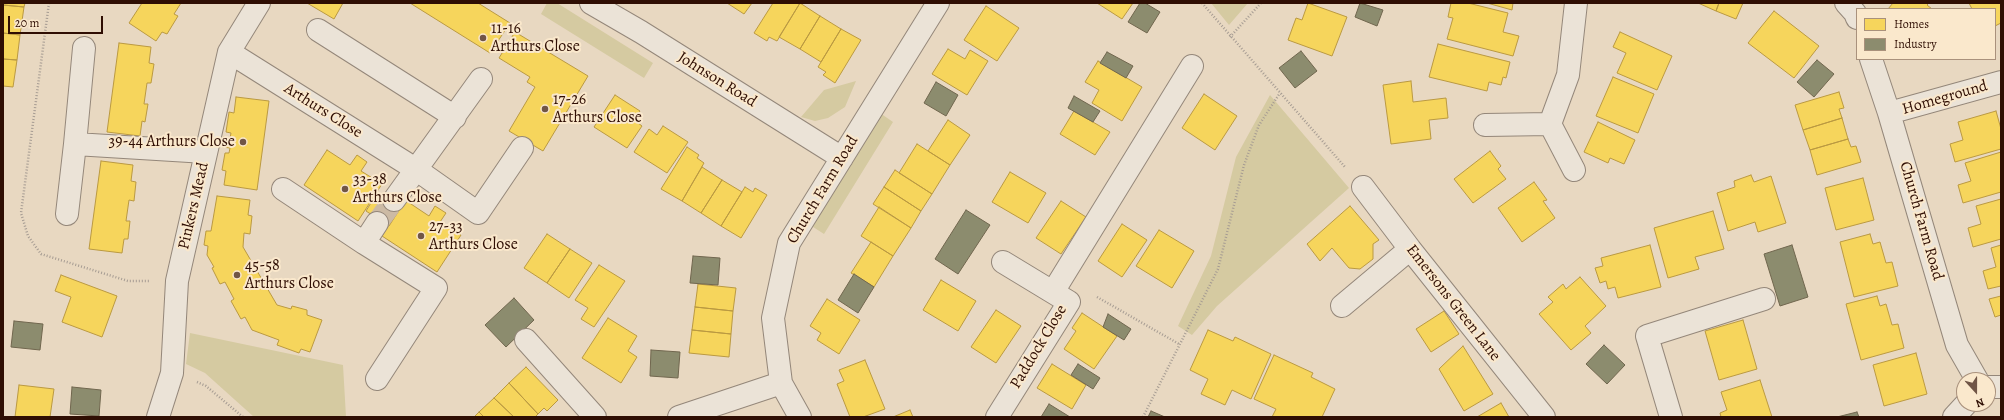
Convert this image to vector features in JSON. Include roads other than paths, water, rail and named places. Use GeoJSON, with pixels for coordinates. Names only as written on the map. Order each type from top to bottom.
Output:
{"type":"FeatureCollection","features":[{"type":"Feature","properties":{"kind":"street","name":"Pinkers Mead"},"geometry":{"type":"LineString","coordinates":[[158,417],[172,373],[177,281],[229,52],[259,3]]}},
{"type":"Feature","properties":{"kind":"street","name":"Johnson Road"},"geometry":{"type":"LineString","coordinates":[[590,3],[641,32],[842,158]]}},
{"type":"Feature","properties":{"kind":"street","name":"Church Farm Road"},"geometry":{"type":"LineString","coordinates":[[800,417],[781,383],[773,318],[789,242],[938,3]]}},
{"type":"Feature","properties":{"kind":"street"},"geometry":{"type":"LineString","coordinates":[[1574,170],[1550,124],[1568,75],[1576,3]]}},
{"type":"Feature","properties":{"kind":"street"},"geometry":{"type":"LineString","coordinates":[[1846,3],[1856,13]]}},
{"type":"Feature","properties":{"kind":"street"},"geometry":{"type":"LineString","coordinates":[[318,30],[455,117]]}},
{"type":"Feature","properties":{"kind":"street"},"geometry":{"type":"LineString","coordinates":[[67,214],[84,48]]}},
{"type":"Feature","properties":{"kind":"street","name":"Arthurs Close"},"geometry":{"type":"LineString","coordinates":[[229,52],[417,170],[478,213],[522,148]]}},
{"type":"Feature","properties":{"kind":"street","name":"Church Farm Road"},"geometry":{"type":"LineString","coordinates":[[1871,60],[1889,113],[1957,345],[1972,372]]}},
{"type":"Feature","properties":{"kind":"street"},"geometry":{"type":"LineString","coordinates":[[1057,285],[1192,66]]}},
{"type":"Feature","properties":{"kind":"street"},"geometry":{"type":"LineString","coordinates":[[394,200],[481,80]]}},
{"type":"Feature","properties":{"kind":"street","name":"Homeground"},"geometry":{"type":"LineString","coordinates":[[1889,113],[2001,82]]}},
{"type":"Feature","properties":{"kind":"street"},"geometry":{"type":"LineString","coordinates":[[1485,125],[1550,124]]}},
{"type":"Feature","properties":{"kind":"street"},"geometry":{"type":"LineString","coordinates":[[75,144],[206,152]]}},
{"type":"Feature","properties":{"kind":"street","name":"Emersons Green Lane"},"geometry":{"type":"LineString","coordinates":[[1363,187],[1410,249],[1544,417]]}},
{"type":"Feature","properties":{"kind":"street"},"geometry":{"type":"LineString","coordinates":[[283,189],[364,243],[436,288],[377,379]]}},
{"type":"Feature","properties":{"kind":"street"},"geometry":{"type":"LineString","coordinates":[[364,243],[377,223]]}},
{"type":"Feature","properties":{"kind":"street"},"geometry":{"type":"LineString","coordinates":[[1342,306],[1410,249]]}},
{"type":"Feature","properties":{"kind":"street","name":"Paddock Close"},"geometry":{"type":"LineString","coordinates":[[997,417],[1069,302],[1057,285],[1003,262]]}},
{"type":"Feature","properties":{"kind":"street"},"geometry":{"type":"LineString","coordinates":[[1671,417],[1647,336],[1764,299]]}},
{"type":"Feature","properties":{"kind":"street"},"geometry":{"type":"LineString","coordinates":[[526,340],[595,417]]}},
{"type":"Feature","properties":{"kind":"street"},"geometry":{"type":"LineString","coordinates":[[680,417],[781,383]]}},
{"type":"Feature","properties":{"kind":"tunnel"},"geometry":{"type":"LineString","coordinates":[[377,223],[394,200]]}},
{"type":"Feature","properties":{"kind":"place","name":"11-16 Arthurs Close"},"geometry":{"type":"Point","coordinates":[483,38]}},
{"type":"Feature","properties":{"kind":"place","name":"17-26 Arthurs Close"},"geometry":{"type":"Point","coordinates":[545,109]}},
{"type":"Feature","properties":{"kind":"place","name":"39-44 Arthurs Close"},"geometry":{"type":"Point","coordinates":[243,142]}},
{"type":"Feature","properties":{"kind":"place","name":"33-38 Arthurs Close"},"geometry":{"type":"Point","coordinates":[345,189]}},
{"type":"Feature","properties":{"kind":"place","name":"27-33 Arthurs Close"},"geometry":{"type":"Point","coordinates":[421,236]}},
{"type":"Feature","properties":{"kind":"place","name":"45-58 Arthurs Close"},"geometry":{"type":"Point","coordinates":[237,275]}}]}
